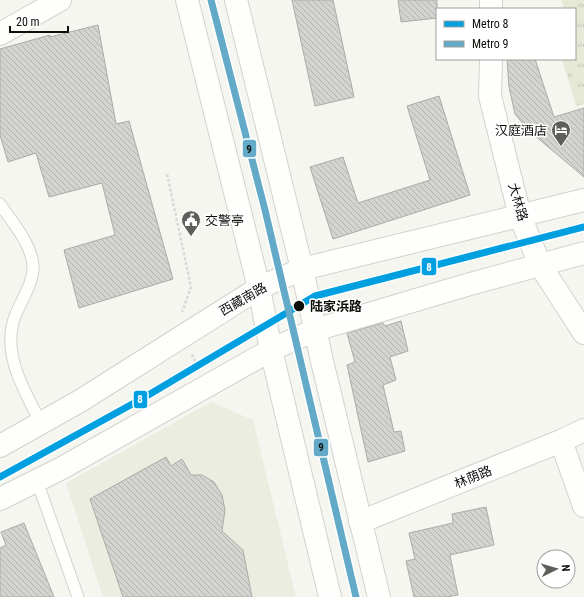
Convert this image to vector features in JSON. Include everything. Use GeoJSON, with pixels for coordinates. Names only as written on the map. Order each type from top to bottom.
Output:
{"type":"FeatureCollection","features":[{"type":"Feature","properties":{"kind":"main road"},"geometry":{"type":"LineString","coordinates":[[0,34],[60,0]]}},
{"type":"Feature","properties":{"kind":"main road"},"geometry":{"type":"LineString","coordinates":[[187,0],[259,288],[270,350],[330,597]]}},
{"type":"Feature","properties":{"kind":"main road"},"geometry":{"type":"LineString","coordinates":[[236,0],[302,269],[360,522],[379,597]]}},
{"type":"Feature","properties":{"kind":"main road","name":"大林路"},"geometry":{"type":"LineString","coordinates":[[491,60],[490,96],[520,216],[540,265],[584,332]]}},
{"type":"Feature","properties":{"kind":"main road","name":"西藏南路"},"geometry":{"type":"LineString","coordinates":[[0,446],[80,401],[259,288],[302,269],[584,200]]}},
{"type":"Feature","properties":{"kind":"main road"},"geometry":{"type":"LineString","coordinates":[[0,499],[37,481],[270,350],[315,330],[584,252]]}},
{"type":"Feature","properties":{"kind":"main road","name":"林荫路"},"geometry":{"type":"LineString","coordinates":[[360,522],[561,441],[584,430]]}},
{"type":"Feature","properties":{"kind":"main road"},"geometry":{"type":"LineString","coordinates":[[561,441],[584,506]]}},
{"type":"Feature","properties":{"kind":"lane"},"geometry":{"type":"LineString","coordinates":[[0,204],[28,248],[33,265],[27,290],[15,316],[10,347],[24,390],[41,423]]}},
{"type":"Feature","properties":{"kind":"lane"},"geometry":{"type":"LineString","coordinates":[[37,481],[78,597]]}},
{"type":"Feature","properties":{"kind":"path"},"geometry":{"type":"LineString","coordinates":[[167,174],[191,287],[179,321],[206,386]]}},
{"type":"Feature","properties":{"kind":"shaded area"},"geometry":{"type":"Polygon","coordinates":[[[211,402],[253,420],[296,597],[103,597],[66,483],[211,402]]]}},
{"type":"Feature","properties":{"kind":"green space"},"geometry":{"type":"Polygon","coordinates":[[[561,0],[584,0],[584,104],[576,106],[562,60],[576,60],[576,8],[564,8],[561,0]]]}},
{"type":"Feature","properties":{"kind":"building"},"geometry":{"type":"Polygon","coordinates":[[[292,0],[333,0],[354,97],[315,106],[292,0]]]}},
{"type":"Feature","properties":{"kind":"building"},"geometry":{"type":"Polygon","coordinates":[[[398,0],[437,0],[436,18],[401,22],[398,0]]]}},
{"type":"Feature","properties":{"kind":"building"},"geometry":{"type":"Polygon","coordinates":[[[98,25],[116,124],[129,121],[173,279],[79,308],[64,250],[115,235],[102,183],[49,197],[36,153],[8,162],[0,135],[0,49],[50,35],[50,37],[98,25]]]}},
{"type":"Feature","properties":{"kind":"building"},"geometry":{"type":"Polygon","coordinates":[[[507,60],[535,60],[554,117],[584,108],[584,177],[528,130],[515,114],[509,87],[507,60]]]}},
{"type":"Feature","properties":{"kind":"building"},"geometry":{"type":"Polygon","coordinates":[[[439,96],[470,195],[333,239],[310,167],[343,157],[358,203],[430,180],[407,106],[439,96]]]}},
{"type":"Feature","properties":{"kind":"building"},"geometry":{"type":"Polygon","coordinates":[[[401,321],[408,351],[390,357],[396,380],[383,385],[394,432],[401,431],[405,451],[368,462],[347,365],[355,362],[347,333],[383,323],[385,326],[401,321]]]}},
{"type":"Feature","properties":{"kind":"building"},"geometry":{"type":"Polygon","coordinates":[[[166,457],[171,466],[182,459],[191,475],[202,475],[214,482],[222,495],[225,510],[222,531],[243,550],[252,597],[123,597],[90,499],[166,457]]]}},
{"type":"Feature","properties":{"kind":"building"},"geometry":{"type":"Polygon","coordinates":[[[486,507],[494,545],[450,555],[458,595],[446,597],[414,597],[406,561],[415,559],[409,533],[453,523],[452,514],[486,507]]]}},
{"type":"Feature","properties":{"kind":"building"},"geometry":{"type":"Polygon","coordinates":[[[24,523],[54,597],[0,597],[0,548],[6,545],[1,532],[24,523]]]}},
{"type":"Feature","properties":{"kind":"metro line","name":"9"},"geometry":{"type":"LineString","coordinates":[[211,0],[265,210],[356,597]]}},
{"type":"Feature","properties":{"kind":"metro line","name":"8"},"geometry":{"type":"LineString","coordinates":[[0,477],[145,397],[315,296],[584,227]]}},
{"type":"Feature","properties":{"kind":"place","name":"汉庭酒店"},"geometry":{"type":"Point","coordinates":[561,147]}},
{"type":"Feature","properties":{"kind":"place","name":"交警亭"},"geometry":{"type":"Point","coordinates":[191,237]}},
{"type":"Feature","properties":{"kind":"place","name":"陆家浜路"},"geometry":{"type":"Point","coordinates":[299,306]}}]}
